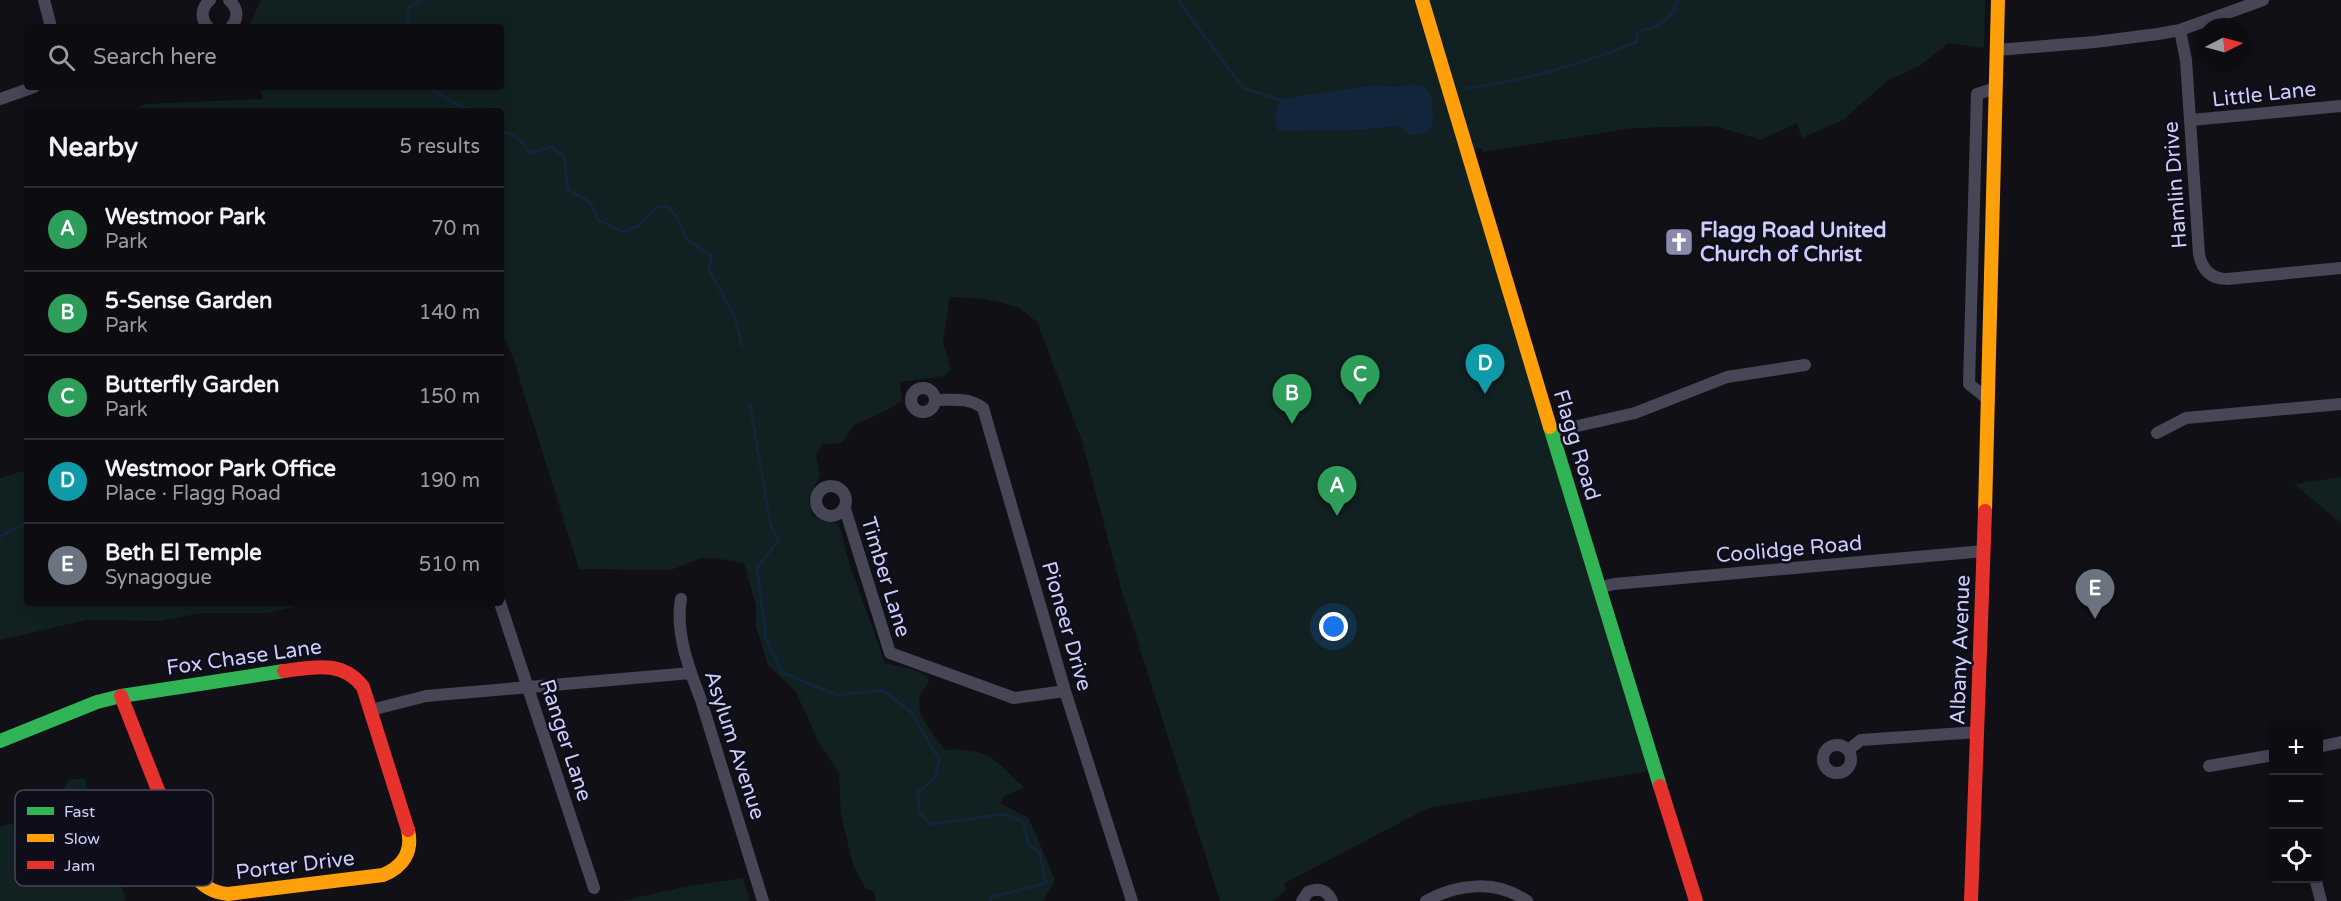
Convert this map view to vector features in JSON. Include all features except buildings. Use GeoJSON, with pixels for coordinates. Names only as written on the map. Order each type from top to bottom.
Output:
{"type":"FeatureCollection","features":[{"type":"Feature","properties":{"kind":"main road","name":"Flagg Road"},"geometry":{"type":"LineString","coordinates":[[1422,0],[1598,588],[1696,901]]}},
{"type":"Feature","properties":{"kind":"main road","name":"Albany Avenue"},"geometry":{"type":"LineString","coordinates":[[1971,901],[1989,399],[1998,0]]}},
{"type":"Feature","properties":{"kind":"main road","name":"Fox Chase Lane"},"geometry":{"type":"LineString","coordinates":[[0,741],[97,702],[121,696],[319,666],[335,666],[350,673],[360,682],[371,710]]}},
{"type":"Feature","properties":{"kind":"main road","name":"Porter Drive"},"geometry":{"type":"LineString","coordinates":[[121,696],[158,790]]}},
{"type":"Feature","properties":{"kind":"main road","name":"Porter Drive"},"geometry":{"type":"LineString","coordinates":[[201,886],[215,893],[225,894],[383,875],[397,869],[402,864],[410,849],[410,834],[371,710]]}},
{"type":"Feature","properties":{"kind":"street"},"geometry":{"type":"LineString","coordinates":[[44,0],[50,24]]}},
{"type":"Feature","properties":{"kind":"street"},"geometry":{"type":"LineString","coordinates":[[206,24],[202,15],[203,9],[210,0]]}},
{"type":"Feature","properties":{"kind":"street"},"geometry":{"type":"LineString","coordinates":[[229,0],[237,11],[233,24]]}},
{"type":"Feature","properties":{"kind":"street"},"geometry":{"type":"LineString","coordinates":[[1997,50],[2095,42],[2180,30],[2263,0]]}},
{"type":"Feature","properties":{"kind":"street","name":"Hamlin Drive"},"geometry":{"type":"LineString","coordinates":[[2180,30],[2186,60],[2199,254],[2203,267],[2209,274],[2227,279],[2341,268]]}},
{"type":"Feature","properties":{"kind":"street"},"geometry":{"type":"LineString","coordinates":[[1989,399],[1969,384],[1977,94],[1996,88]]}},
{"type":"Feature","properties":{"kind":"street"},"geometry":{"type":"LineString","coordinates":[[0,99],[26,90]]}},
{"type":"Feature","properties":{"kind":"street","name":"Little Lane"},"geometry":{"type":"LineString","coordinates":[[2191,120],[2341,106]]}},
{"type":"Feature","properties":{"kind":"street"},"geometry":{"type":"LineString","coordinates":[[1551,432],[1643,411],[1727,377],[1804,365]]}},
{"type":"Feature","properties":{"kind":"street","name":"Pioneer Drive"},"geometry":{"type":"LineString","coordinates":[[935,400],[963,399],[975,402],[983,408],[1065,691],[1132,901]]}},
{"type":"Feature","properties":{"kind":"street"},"geometry":{"type":"LineString","coordinates":[[2157,433],[2186,418],[2341,404]]}},
{"type":"Feature","properties":{"kind":"street","name":"Timber Lane"},"geometry":{"type":"LineString","coordinates":[[845,509],[890,653],[1014,698],[1065,691]]}},
{"type":"Feature","properties":{"kind":"street","name":"Coolidge Road"},"geometry":{"type":"LineString","coordinates":[[1598,588],[1614,584],[1984,551]]}},
{"type":"Feature","properties":{"kind":"street","name":"Asylum Avenue"},"geometry":{"type":"LineString","coordinates":[[681,599],[680,626],[691,673],[705,711],[763,901]]}},
{"type":"Feature","properties":{"kind":"street","name":"Ranger Lane"},"geometry":{"type":"LineString","coordinates":[[502,606],[594,888]]}},
{"type":"Feature","properties":{"kind":"street"},"geometry":{"type":"LineString","coordinates":[[371,710],[426,696],[691,673]]}},
{"type":"Feature","properties":{"kind":"street"},"geometry":{"type":"LineString","coordinates":[[1848,750],[1861,740],[1978,732]]}},
{"type":"Feature","properties":{"kind":"street"},"geometry":{"type":"LineString","coordinates":[[2323,746],[2341,742]]}},
{"type":"Feature","properties":{"kind":"street"},"geometry":{"type":"LineString","coordinates":[[2208,766],[2269,756]]}},
{"type":"Feature","properties":{"kind":"street"},"geometry":{"type":"LineString","coordinates":[[2316,883],[2321,901]]}},
{"type":"Feature","properties":{"kind":"street"},"geometry":{"type":"LineString","coordinates":[[1426,901],[1450,889],[1481,886],[1511,892],[1527,901]]}},
{"type":"Feature","properties":{"kind":"street"},"geometry":{"type":"LineString","coordinates":[[1302,901],[1308,892],[1318,889],[1327,892],[1332,901]]}},
{"type":"Feature","properties":{"kind":"shaded area"},"geometry":{"type":"Polygon","coordinates":[[[261,0],[1415,0],[1650,771],[1428,808],[1285,883],[1286,890],[1273,901],[1220,901],[1122,592],[1082,441],[1037,322],[1018,307],[985,299],[950,297],[943,342],[951,370],[944,376],[900,382],[902,400],[891,408],[853,426],[842,443],[822,444],[816,455],[820,475],[809,500],[812,516],[839,524],[850,566],[885,663],[912,669],[927,676],[929,683],[922,691],[919,700],[920,708],[927,726],[945,750],[982,753],[998,763],[1024,788],[1005,795],[1001,804],[1029,818],[1055,880],[1043,901],[876,901],[873,891],[866,889],[853,865],[841,815],[839,773],[818,741],[796,692],[768,665],[756,627],[756,606],[744,563],[701,558],[671,570],[579,569],[512,355],[504,338],[504,108],[137,108],[145,104],[263,99],[261,90],[504,90],[504,24],[249,24],[261,0]]]}},
{"type":"Feature","properties":{"kind":"shaded area"},"geometry":{"type":"Polygon","coordinates":[[[1427,0],[1985,0],[1984,48],[1948,43],[1921,65],[1887,81],[1843,120],[1802,138],[1797,123],[1761,140],[1716,126],[1633,128],[1483,152],[1482,148],[1473,150],[1427,0]]]}},
{"type":"Feature","properties":{"kind":"shaded area"},"geometry":{"type":"Polygon","coordinates":[[[24,471],[24,606],[297,606],[269,613],[203,613],[160,621],[87,620],[0,640],[0,478],[24,471]]]}},
{"type":"Feature","properties":{"kind":"shaded area"},"geometry":{"type":"Polygon","coordinates":[[[2341,477],[2341,523],[2294,484],[2341,477]]]}},
{"type":"Feature","properties":{"kind":"shaded area"},"geometry":{"type":"Polygon","coordinates":[[[85,778],[88,790],[62,790],[69,780],[85,778]]]}},
{"type":"Feature","properties":{"kind":"shaded area"},"geometry":{"type":"Polygon","coordinates":[[[15,823],[15,886],[121,886],[126,901],[0,901],[0,826],[15,823]]]}},
{"type":"Feature","properties":{"kind":"shaded area"},"geometry":{"type":"Polygon","coordinates":[[[743,878],[750,901],[622,901],[683,887],[743,878]]]}},
{"type":"Feature","properties":{"kind":"water"},"geometry":{"type":"Polygon","coordinates":[[[1411,84],[1427,88],[1434,104],[1431,105],[1433,123],[1428,131],[1423,133],[1410,135],[1400,126],[1361,130],[1278,131],[1277,106],[1290,97],[1376,85],[1395,87],[1411,84]]]}},
{"type":"Feature","properties":{"kind":"waterway"},"geometry":{"type":"LineString","coordinates":[[407,24],[409,7],[422,0]]}},
{"type":"Feature","properties":{"kind":"waterway"},"geometry":{"type":"LineString","coordinates":[[1178,0],[1243,88],[1283,101]]}},
{"type":"Feature","properties":{"kind":"waterway"},"geometry":{"type":"LineString","coordinates":[[1467,88],[1553,71],[1637,42],[1638,32],[1663,22],[1672,13],[1678,0]]}},
{"type":"Feature","properties":{"kind":"waterway"},"geometry":{"type":"LineString","coordinates":[[432,90],[467,108]]}},
{"type":"Feature","properties":{"kind":"waterway"},"geometry":{"type":"LineString","coordinates":[[504,133],[518,138],[530,153],[552,147],[564,157],[568,190],[590,202],[598,220],[623,232],[638,226],[656,207],[668,207],[676,216],[687,240],[712,256],[709,270],[735,317],[742,346]]}},
{"type":"Feature","properties":{"kind":"waterway"},"geometry":{"type":"LineString","coordinates":[[750,404],[771,527],[779,540],[757,568],[766,639],[783,673],[837,695],[883,690],[911,712],[939,759],[935,778],[918,792],[919,812],[931,824],[1006,814],[1023,822],[1029,846],[1039,851],[1046,883],[992,897],[990,901]]}},
{"type":"Feature","properties":{"kind":"waterway"},"geometry":{"type":"LineString","coordinates":[[0,537],[24,524]]}},
{"type":"Feature","properties":{"kind":"traffic: fast"},"geometry":{"type":"LineString","coordinates":[[1550,427],[1660,786]]}},
{"type":"Feature","properties":{"kind":"traffic: fast"},"geometry":{"type":"LineString","coordinates":[[0,741],[97,702],[121,696],[284,671]]}},
{"type":"Feature","properties":{"kind":"traffic: slow"},"geometry":{"type":"LineString","coordinates":[[1422,0],[1550,427]]}},
{"type":"Feature","properties":{"kind":"traffic: slow"},"geometry":{"type":"LineString","coordinates":[[1985,511],[1998,0]]}},
{"type":"Feature","properties":{"kind":"traffic: slow"},"geometry":{"type":"LineString","coordinates":[[206,886],[228,894],[383,875],[396,868],[405,858],[409,845],[408,830]]}},
{"type":"Feature","properties":{"kind":"traffic: jam"},"geometry":{"type":"LineString","coordinates":[[1971,901],[1985,511]]}},
{"type":"Feature","properties":{"kind":"traffic: jam"},"geometry":{"type":"LineString","coordinates":[[284,671],[317,667],[337,669],[355,678],[363,687],[408,830]]}},
{"type":"Feature","properties":{"kind":"traffic: jam"},"geometry":{"type":"LineString","coordinates":[[121,696],[158,790]]}},
{"type":"Feature","properties":{"kind":"traffic: jam"},"geometry":{"type":"LineString","coordinates":[[1660,786],[1696,901]]}},
{"type":"Feature","properties":{"kind":"place","name":"Flagg Road United Church of Christ"},"geometry":{"type":"Point","coordinates":[1679,242]}},
{"type":"Feature","properties":{"kind":"place","name":"Westmoor Park Office"},"geometry":{"type":"Point","coordinates":[1485,394]}},
{"type":"Feature","properties":{"kind":"place","name":"Butterfly Garden"},"geometry":{"type":"Point","coordinates":[1360,405]}},
{"type":"Feature","properties":{"kind":"place","name":"5-Sense Garden"},"geometry":{"type":"Point","coordinates":[1292,424]}},
{"type":"Feature","properties":{"kind":"place","name":"Westmoor Park"},"geometry":{"type":"Point","coordinates":[1337,516]}},
{"type":"Feature","properties":{"kind":"place","name":"Beth El Temple"},"geometry":{"type":"Point","coordinates":[2095,619]}}]}
